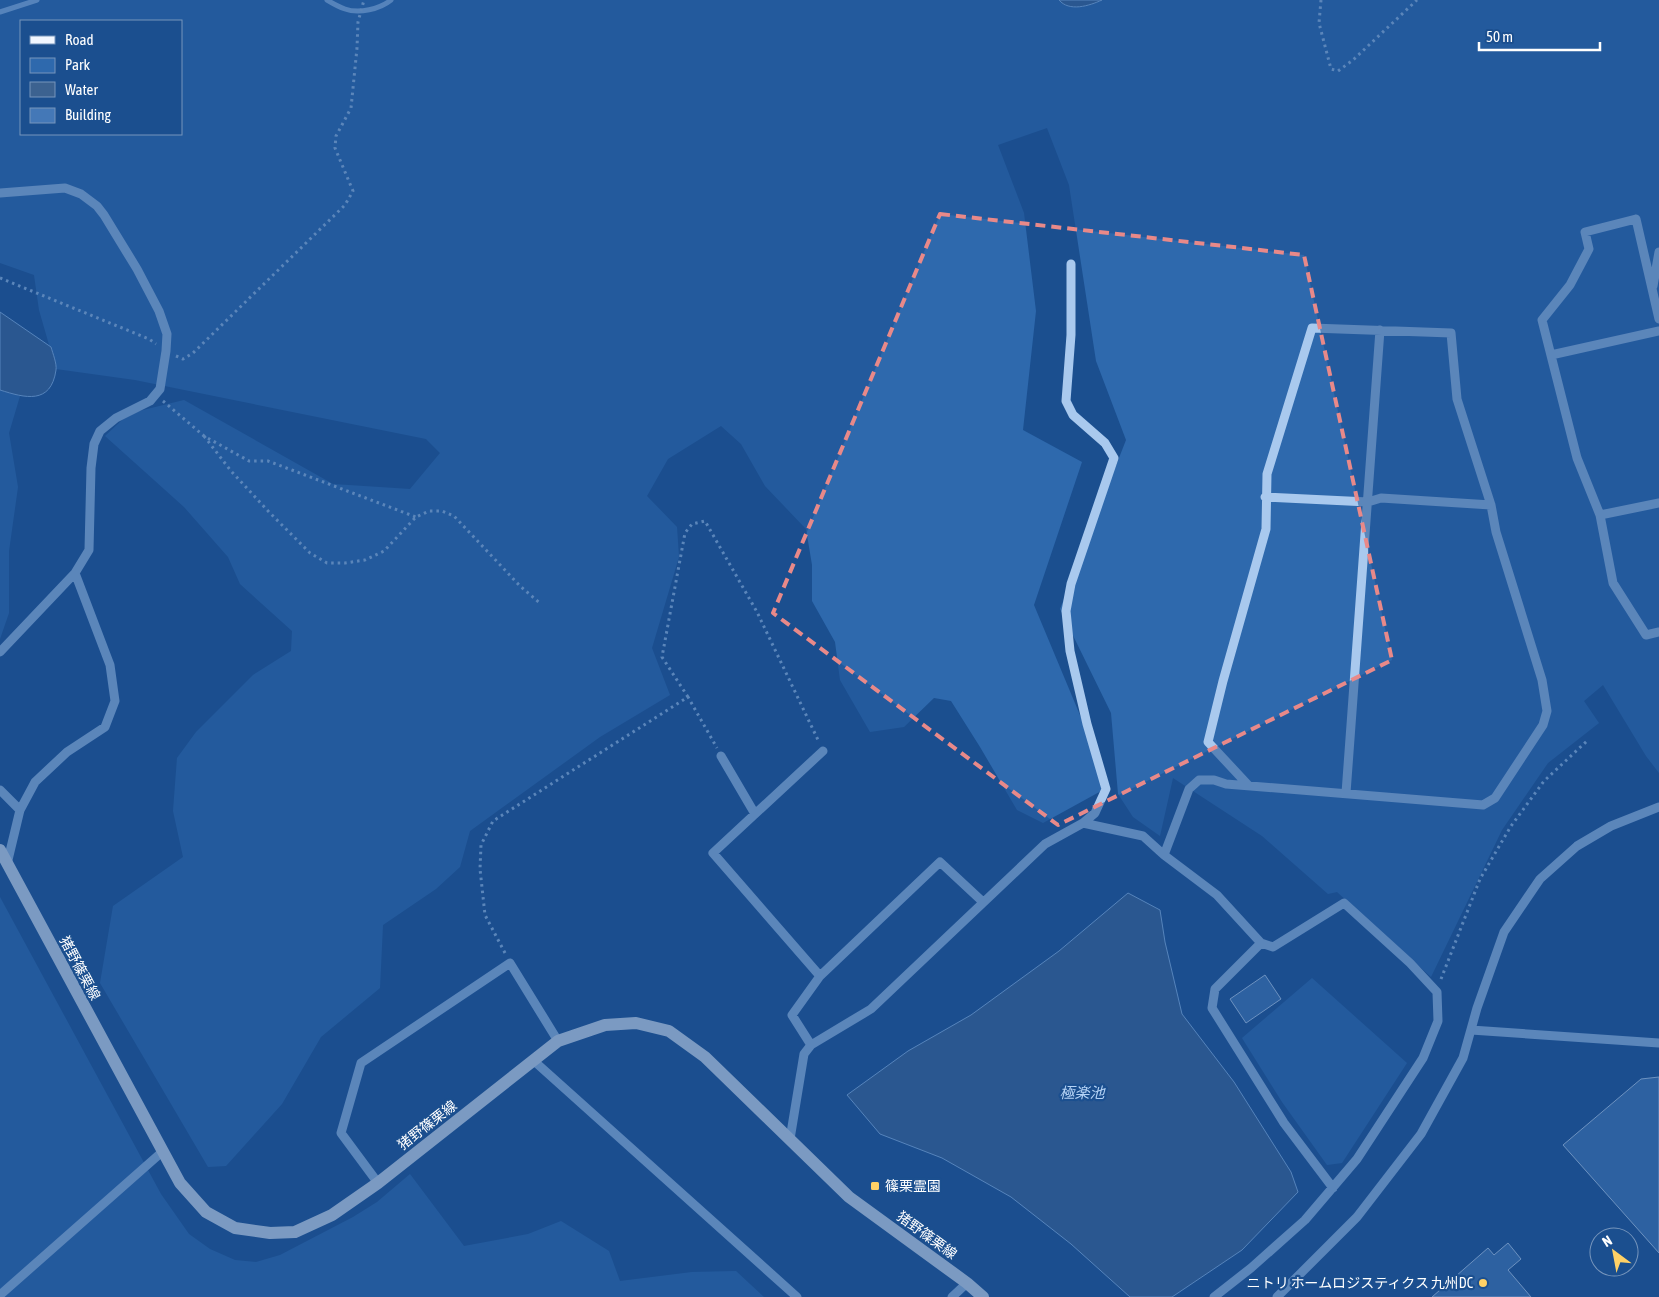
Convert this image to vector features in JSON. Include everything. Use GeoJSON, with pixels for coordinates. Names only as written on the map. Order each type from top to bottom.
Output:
{"type":"FeatureCollection","features":[{"type":"Feature","properties":{"kind":"main road","name":"猪野篠栗線"},"geometry":{"type":"LineString","coordinates":[[0,850],[180,1183],[206,1212],[235,1228],[270,1233],[295,1232],[332,1215],[378,1182],[558,1041],[605,1026],[636,1023],[669,1031],[705,1057],[849,1197],[967,1283],[983,1297]]}},
{"type":"Feature","properties":{"kind":"street"},"geometry":{"type":"LineString","coordinates":[[0,192],[65,188],[81,194],[96,206],[104,215],[138,268],[159,311],[167,334],[160,389],[150,400],[116,418],[100,431],[94,444],[91,468],[89,550],[75,573],[0,652]]}},
{"type":"Feature","properties":{"kind":"street"},"geometry":{"type":"LineString","coordinates":[[1659,319],[1636,219],[1585,232],[1589,249],[1570,285],[1542,320],[1577,458],[1600,515],[1613,583],[1646,635],[1659,632]]}},
{"type":"Feature","properties":{"kind":"street"},"geometry":{"type":"LineString","coordinates":[[1653,291],[1659,252]]}},
{"type":"Feature","properties":{"kind":"street"},"geometry":{"type":"LineString","coordinates":[[790,1139],[804,1054],[811,1045],[871,1009],[1045,844],[1083,823],[1094,814],[1106,789],[1086,724],[1070,651],[1066,611],[1071,584],[1114,458],[1105,443],[1073,414],[1066,401],[1071,335],[1071,264]]}},
{"type":"Feature","properties":{"kind":"street"},"geometry":{"type":"LineString","coordinates":[[1164,856],[1190,788],[1199,780],[1214,780],[1226,784],[1249,786],[1346,794],[1483,805],[1495,798],[1543,725],[1547,710],[1542,680],[1496,532],[1491,505],[1457,399],[1451,333],[1312,328],[1266,474],[1266,529],[1223,681],[1208,742],[1249,786]]}},
{"type":"Feature","properties":{"kind":"street"},"geometry":{"type":"LineString","coordinates":[[1346,794],[1380,330]]}},
{"type":"Feature","properties":{"kind":"street"},"geometry":{"type":"LineString","coordinates":[[1551,355],[1659,330]]}},
{"type":"Feature","properties":{"kind":"street"},"geometry":{"type":"LineString","coordinates":[[1265,497],[1368,502],[1381,498],[1491,505]]}},
{"type":"Feature","properties":{"kind":"street"},"geometry":{"type":"LineString","coordinates":[[1600,515],[1659,502]]}},
{"type":"Feature","properties":{"kind":"street"},"geometry":{"type":"LineString","coordinates":[[8,864],[20,810],[35,782],[67,752],[105,727],[115,701],[110,665],[75,573]]}},
{"type":"Feature","properties":{"kind":"street"},"geometry":{"type":"LineString","coordinates":[[820,976],[713,853],[824,751]]}},
{"type":"Feature","properties":{"kind":"street"},"geometry":{"type":"LineString","coordinates":[[721,756],[755,814]]}},
{"type":"Feature","properties":{"kind":"street"},"geometry":{"type":"LineString","coordinates":[[0,790],[20,810]]}},
{"type":"Feature","properties":{"kind":"street"},"geometry":{"type":"LineString","coordinates":[[1277,1297],[1357,1217],[1421,1134],[1462,1058],[1504,932],[1540,879],[1577,846],[1611,826],[1659,807]]}},
{"type":"Feature","properties":{"kind":"street"},"geometry":{"type":"LineString","coordinates":[[1083,823],[1143,836],[1164,856],[1217,895],[1261,943],[1273,947],[1344,903],[1410,963],[1437,992],[1438,1021],[1424,1058],[1357,1159],[1306,1220],[1251,1268],[1214,1297]]}},
{"type":"Feature","properties":{"kind":"street"},"geometry":{"type":"LineString","coordinates":[[811,1045],[792,1015],[820,976],[940,862],[983,902]]}},
{"type":"Feature","properties":{"kind":"street"},"geometry":{"type":"LineString","coordinates":[[1261,943],[1215,988],[1212,1008],[1284,1123],[1332,1188]]}},
{"type":"Feature","properties":{"kind":"street"},"geometry":{"type":"LineString","coordinates":[[378,1182],[341,1133],[361,1063],[510,963],[558,1041]]}},
{"type":"Feature","properties":{"kind":"street"},"geometry":{"type":"LineString","coordinates":[[1471,1030],[1659,1043]]}},
{"type":"Feature","properties":{"kind":"street"},"geometry":{"type":"LineString","coordinates":[[534,1060],[797,1297]]}},
{"type":"Feature","properties":{"kind":"street"},"geometry":{"type":"LineString","coordinates":[[0,1295],[162,1152]]}},
{"type":"Feature","properties":{"kind":"street"},"geometry":{"type":"LineString","coordinates":[[952,1297],[967,1283]]}},
{"type":"Feature","properties":{"kind":"path"},"geometry":{"type":"LineString","coordinates":[[0,278],[149,339],[166,351],[183,359],[193,353],[345,205],[353,192],[335,148],[336,136],[351,108],[358,22],[364,0]]}},
{"type":"Feature","properties":{"kind":"path"},"geometry":{"type":"LineString","coordinates":[[1321,0],[1319,23],[1331,69],[1338,71],[1353,60],[1417,0]]}},
{"type":"Feature","properties":{"kind":"path"},"geometry":{"type":"LineString","coordinates":[[155,394],[204,436],[249,461],[268,461],[416,517]]}},
{"type":"Feature","properties":{"kind":"path"},"geometry":{"type":"LineString","coordinates":[[204,436],[231,471],[269,512],[310,553],[327,563],[345,564],[365,560],[384,551],[416,517],[429,511],[442,511],[454,516],[520,586],[541,604]]}},
{"type":"Feature","properties":{"kind":"path"},"geometry":{"type":"LineString","coordinates":[[721,756],[662,657],[685,533],[692,524],[705,522],[757,612],[824,751]]}},
{"type":"Feature","properties":{"kind":"path"},"geometry":{"type":"LineString","coordinates":[[510,963],[485,915],[482,892],[480,869],[481,845],[493,821],[688,698]]}},
{"type":"Feature","properties":{"kind":"path"},"geometry":{"type":"LineString","coordinates":[[1437,992],[1480,879],[1511,826],[1544,781],[1588,740]]}},
{"type":"Feature","properties":{"kind":"highlighted area"},"geometry":{"type":"Polygon","coordinates":[[[940,214],[1304,255],[1392,660],[1058,825],[773,613],[940,214]]]}},
{"type":"Feature","properties":{"kind":"green space"},"geometry":{"type":"Polygon","coordinates":[[[0,0],[1059,0],[1068,6],[1079,7],[1102,0],[1659,0],[1659,773],[1646,756],[1603,685],[1584,701],[1599,723],[1548,763],[1502,830],[1431,977],[1337,892],[1328,894],[1262,836],[1173,778],[1160,836],[1133,817],[1118,794],[1111,713],[1060,609],[1126,440],[1096,361],[1069,185],[1047,128],[998,145],[1024,213],[1036,311],[1023,430],[1082,462],[1034,605],[1105,775],[1103,790],[1043,823],[1017,810],[951,701],[934,698],[904,727],[870,732],[840,680],[835,642],[812,601],[812,565],[806,529],[765,486],[741,444],[721,426],[668,459],[647,496],[677,527],[679,557],[652,648],[670,695],[600,737],[470,831],[460,867],[436,889],[383,925],[380,988],[321,1037],[282,1104],[226,1166],[208,1167],[100,983],[113,906],[183,857],[173,811],[177,758],[196,732],[253,675],[291,651],[292,631],[240,584],[228,557],[184,507],[105,436],[122,420],[139,411],[184,400],[333,484],[410,489],[440,453],[426,439],[135,380],[56,369],[39,310],[34,275],[0,263],[0,0]]]}},
{"type":"Feature","properties":{"kind":"green space"},"geometry":{"type":"Polygon","coordinates":[[[0,390],[20,396],[9,433],[18,487],[9,551],[9,613],[0,639],[0,390]]]}},
{"type":"Feature","properties":{"kind":"green space"},"geometry":{"type":"Polygon","coordinates":[[[0,897],[161,1194],[189,1234],[210,1249],[235,1260],[256,1262],[280,1255],[353,1217],[377,1202],[410,1174],[464,1246],[528,1234],[561,1221],[609,1251],[620,1281],[692,1272],[736,1271],[764,1297],[0,1297],[0,897]]]}},
{"type":"Feature","properties":{"kind":"green space"},"geometry":{"type":"Polygon","coordinates":[[[1312,978],[1407,1063],[1342,1163],[1327,1165],[1282,1102],[1242,1038],[1312,978]]]}},
{"type":"Feature","properties":{"kind":"water"},"geometry":{"type":"Polygon","coordinates":[[[1059,0],[1102,0],[1085,6],[1074,7],[1063,4],[1059,0]]]}},
{"type":"Feature","properties":{"kind":"water"},"geometry":{"type":"Polygon","coordinates":[[[0,312],[51,347],[56,370],[49,389],[43,394],[27,396],[0,390],[0,312]]]}},
{"type":"Feature","properties":{"kind":"water","name":"極楽池"},"geometry":{"type":"Polygon","coordinates":[[[1128,893],[1160,910],[1165,942],[1182,1014],[1234,1082],[1291,1172],[1298,1192],[1242,1250],[1172,1297],[1130,1297],[1071,1244],[1011,1197],[942,1158],[880,1134],[847,1095],[908,1051],[971,1015],[1059,951],[1128,893]]]}},
{"type":"Feature","properties":{"kind":"building"},"geometry":{"type":"Polygon","coordinates":[[[1265,975],[1281,999],[1246,1023],[1230,999],[1265,975]]]}},
{"type":"Feature","properties":{"kind":"building"},"geometry":{"type":"Polygon","coordinates":[[[1659,1077],[1659,1253],[1639,1230],[1639,1227],[1636,1227],[1563,1145],[1641,1079],[1659,1077]]]}},
{"type":"Feature","properties":{"kind":"building","name":"ニトリ ホームロジスティクス 九州DC"},"geometry":{"type":"Polygon","coordinates":[[[1508,1243],[1521,1259],[1508,1270],[1531,1297],[1432,1297],[1488,1248],[1494,1255],[1508,1243]]]}},
{"type":"Feature","properties":{"kind":"waterway"},"geometry":{"type":"LineString","coordinates":[[0,12],[37,0]]}},
{"type":"Feature","properties":{"kind":"waterway"},"geometry":{"type":"LineString","coordinates":[[327,0],[343,8],[357,11],[375,8],[391,0]]}},
{"type":"Feature","properties":{"kind":"place","name":"篠栗霊園"},"geometry":{"type":"Point","coordinates":[875,1186]}},
{"type":"Feature","properties":{"kind":"place","name":"ニトリ ホームロジスティクス 九州DC"},"geometry":{"type":"Point","coordinates":[1483,1283]}}]}
